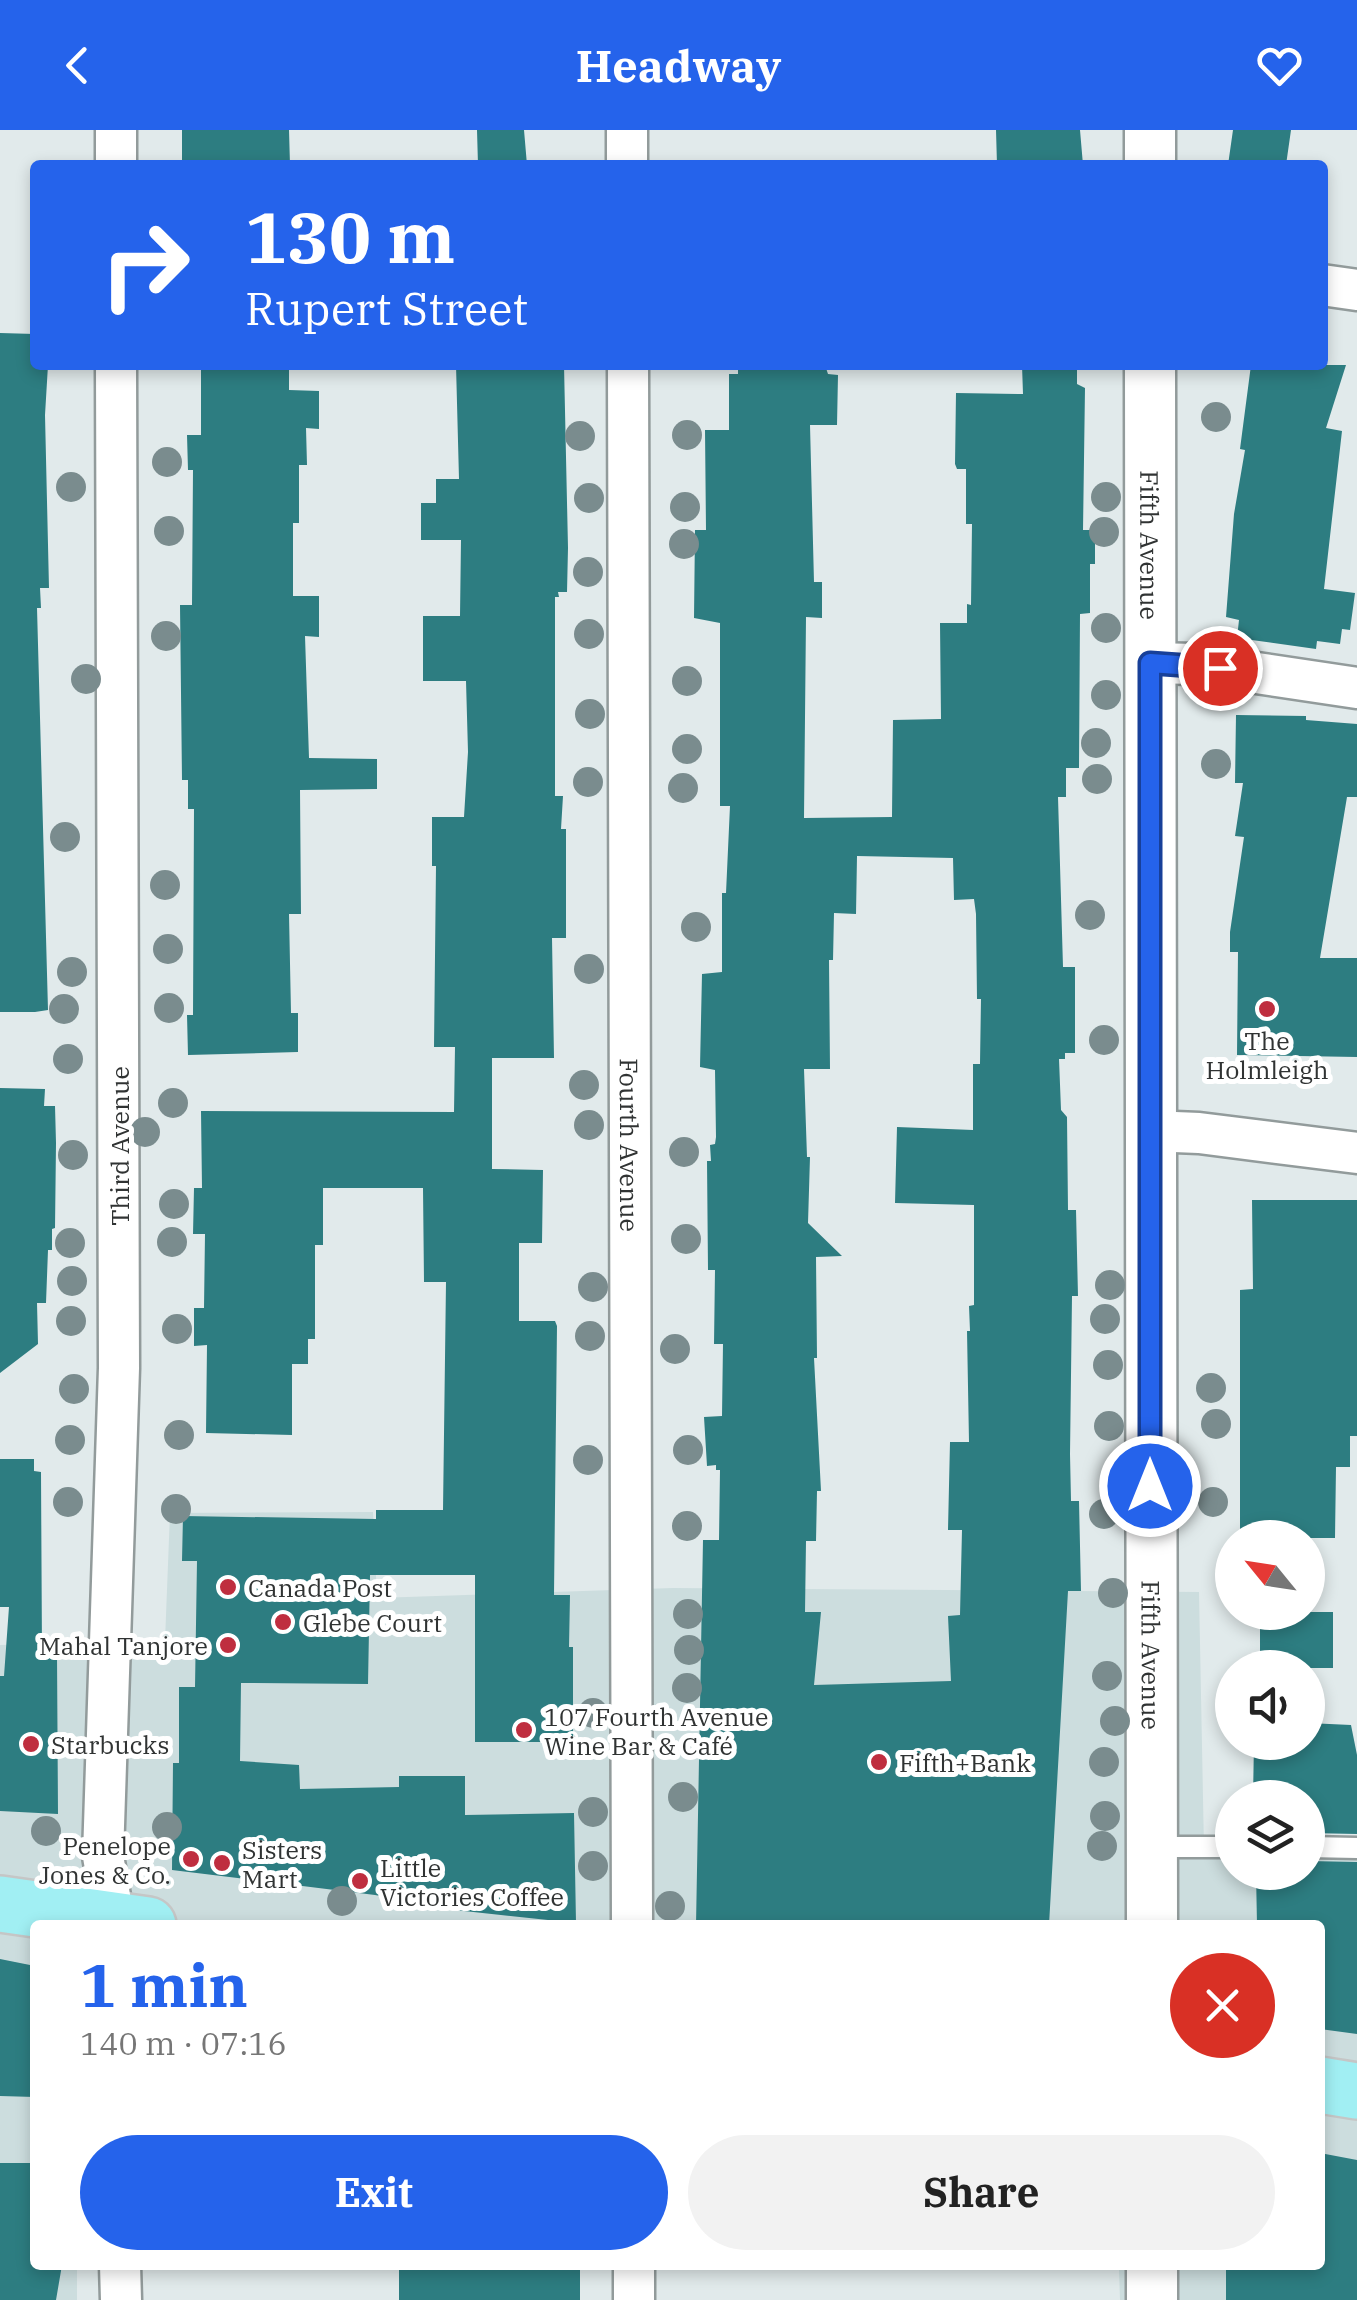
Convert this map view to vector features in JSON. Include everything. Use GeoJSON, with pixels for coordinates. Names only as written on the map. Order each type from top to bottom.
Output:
{"type":"FeatureCollection","features":[{"type":"Feature","properties":{"kind":"main road"},"geometry":{"type":"LineString","coordinates":[[0,1904],[106,1920]]}},
{"type":"Feature","properties":{"kind":"main road"},"geometry":{"type":"LineString","coordinates":[[1325,2086],[1357,2091]]}},
{"type":"Feature","properties":{"kind":"street"},"geometry":{"type":"LineString","coordinates":[[116,130],[116,160]]}},
{"type":"Feature","properties":{"kind":"street"},"geometry":{"type":"LineString","coordinates":[[627,130],[627,160]]}},
{"type":"Feature","properties":{"kind":"street"},"geometry":{"type":"LineString","coordinates":[[1150,130],[1150,160]]}},
{"type":"Feature","properties":{"kind":"street"},"geometry":{"type":"LineString","coordinates":[[1328,286],[1357,290]]}},
{"type":"Feature","properties":{"kind":"street","name":"Third Avenue"},"geometry":{"type":"LineString","coordinates":[[116,370],[119,1368],[103,1856],[125,1920]]}},
{"type":"Feature","properties":{"kind":"street","name":"Fourth Avenue"},"geometry":{"type":"LineString","coordinates":[[628,370],[632,1920]]}},
{"type":"Feature","properties":{"kind":"street","name":"Fifth Avenue"},"geometry":{"type":"LineString","coordinates":[[1150,370],[1152,1920]]}},
{"type":"Feature","properties":{"kind":"street"},"geometry":{"type":"LineString","coordinates":[[1150,663],[1196,664],[1357,688]]}},
{"type":"Feature","properties":{"kind":"street"},"geometry":{"type":"LineString","coordinates":[[1150,1131],[1199,1133],[1357,1153]]}},
{"type":"Feature","properties":{"kind":"street"},"geometry":{"type":"LineString","coordinates":[[120,2270],[120,2300]]}},
{"type":"Feature","properties":{"kind":"street"},"geometry":{"type":"LineString","coordinates":[[634,2270],[634,2300]]}},
{"type":"Feature","properties":{"kind":"street"},"geometry":{"type":"LineString","coordinates":[[1152,2270],[1152,2300]]}},
{"type":"Feature","properties":{"kind":"lane"},"geometry":{"type":"LineString","coordinates":[[1150,1848],[1215,1847]]}},
{"type":"Feature","properties":{"kind":"lane"},"geometry":{"type":"LineString","coordinates":[[1325,1848],[1357,1848]]}},
{"type":"Feature","properties":{"kind":"shaded area"},"geometry":{"type":"Polygon","coordinates":[[[373,1512],[377,1598],[673,1588],[1199,1592],[1204,1849],[1215,1849],[1215,1890],[1325,1890],[1325,1847],[1357,1846],[1357,2300],[1120,2300],[1119,2270],[1325,2270],[1325,1920],[30,1920],[30,2270],[77,2270],[77,2300],[0,2300],[0,1645],[165,1641],[170,1513],[373,1512]]]}},
{"type":"Feature","properties":{"kind":"building"},"geometry":{"type":"Polygon","coordinates":[[[182,130],[289,130],[290,160],[182,160],[182,130]]]}},
{"type":"Feature","properties":{"kind":"building"},"geometry":{"type":"Polygon","coordinates":[[[477,130],[524,130],[527,160],[478,160],[477,130]]]}},
{"type":"Feature","properties":{"kind":"building"},"geometry":{"type":"Polygon","coordinates":[[[996,130],[1080,130],[1083,160],[997,160],[996,130]]]}},
{"type":"Feature","properties":{"kind":"building"},"geometry":{"type":"Polygon","coordinates":[[[1233,130],[1291,130],[1287,160],[1229,160],[1233,130]]]}},
{"type":"Feature","properties":{"kind":"building"},"geometry":{"type":"Polygon","coordinates":[[[0,333],[30,334],[30,370],[48,370],[49,588],[40,588],[41,608],[37,608],[48,1010],[0,1012],[0,333]]]}},
{"type":"Feature","properties":{"kind":"building"},"geometry":{"type":"Polygon","coordinates":[[[1328,365],[1346,365],[1326,428],[1342,431],[1324,589],[1355,593],[1350,630],[1342,629],[1340,644],[1317,641],[1316,649],[1237,638],[1239,620],[1226,617],[1234,514],[1245,450],[1240,449],[1250,370],[1328,370],[1328,365]]]}},
{"type":"Feature","properties":{"kind":"building"},"geometry":{"type":"Polygon","coordinates":[[[201,370],[289,370],[289,390],[319,391],[319,429],[306,428],[307,465],[299,465],[299,523],[293,523],[293,596],[319,596],[319,637],[305,636],[309,758],[377,759],[377,789],[300,790],[301,914],[289,914],[291,1013],[298,1013],[298,1052],[188,1055],[187,1015],[193,1015],[194,809],[188,809],[188,780],[182,780],[180,605],[192,605],[193,470],[188,470],[187,435],[201,435],[201,370]]]}},
{"type":"Feature","properties":{"kind":"building"},"geometry":{"type":"Polygon","coordinates":[[[456,370],[564,370],[568,548],[567,592],[558,592],[559,597],[555,597],[555,796],[563,796],[561,829],[566,829],[566,938],[552,938],[554,1058],[492,1058],[492,1169],[543,1170],[542,1243],[519,1243],[519,1321],[555,1321],[557,1326],[554,1595],[570,1595],[573,1742],[475,1742],[475,1575],[370,1575],[368,1684],[241,1683],[240,1761],[299,1765],[300,1789],[399,1787],[399,1776],[465,1776],[465,1815],[574,1813],[576,1920],[455,1910],[375,1895],[172,1870],[173,1763],[179,1763],[179,1687],[195,1687],[197,1561],[182,1561],[183,1516],[376,1519],[376,1510],[443,1510],[446,1282],[424,1282],[423,1188],[323,1188],[323,1245],[315,1245],[315,1339],[308,1339],[308,1364],[292,1364],[292,1435],[206,1433],[207,1345],[194,1346],[194,1308],[204,1308],[205,1234],[193,1234],[194,1188],[202,1188],[201,1111],[454,1112],[455,1047],[434,1047],[436,866],[432,866],[432,817],[464,817],[468,752],[466,681],[423,681],[423,616],[460,616],[461,540],[421,540],[421,503],[436,503],[436,479],[459,479],[456,370]]]}},
{"type":"Feature","properties":{"kind":"building"},"geometry":{"type":"Polygon","coordinates":[[[738,370],[827,370],[828,374],[838,375],[837,425],[810,425],[814,582],[822,582],[822,618],[806,617],[804,818],[892,817],[893,720],[941,719],[940,623],[967,623],[967,604],[971,605],[972,524],[966,524],[966,469],[957,469],[955,464],[956,393],[1023,394],[1022,370],[1077,370],[1077,384],[1085,388],[1083,530],[1095,530],[1095,564],[1090,564],[1090,613],[1080,614],[1079,768],[1066,768],[1066,797],[1058,797],[1063,967],[1075,967],[1075,1053],[1065,1053],[1065,1059],[1059,1059],[1061,1110],[1067,1117],[1068,1210],[1076,1210],[1078,1296],[1072,1296],[1070,1454],[1071,1501],[1079,1501],[1081,1591],[1068,1591],[1049,1920],[696,1920],[703,1540],[719,1540],[720,1470],[716,1470],[716,1465],[707,1466],[704,1417],[722,1416],[723,1344],[714,1344],[715,1270],[708,1270],[707,1161],[711,1161],[710,1145],[715,1144],[716,1137],[715,1070],[700,1067],[702,974],[722,972],[722,893],[726,893],[730,806],[720,806],[720,623],[694,618],[695,530],[706,530],[705,430],[729,430],[729,374],[738,374],[738,370]],[[857,856],[856,914],[834,913],[833,960],[829,960],[830,1069],[804,1069],[810,1157],[808,1223],[842,1256],[816,1257],[814,1358],[821,1491],[817,1491],[816,1541],[806,1541],[805,1612],[821,1612],[814,1685],[951,1681],[948,1616],[960,1615],[962,1530],[948,1530],[950,1442],[969,1442],[967,1331],[969,1306],[974,1305],[974,1205],[895,1203],[897,1127],[973,1130],[973,1064],[980,1064],[981,999],[977,999],[976,914],[974,899],[954,900],[953,858],[857,856]]]}},
{"type":"Feature","properties":{"kind":"building"},"geometry":{"type":"Polygon","coordinates":[[[1236,715],[1306,716],[1306,720],[1357,724],[1357,797],[1347,797],[1320,958],[1357,958],[1357,1057],[1237,1055],[1238,952],[1230,952],[1230,932],[1244,837],[1235,836],[1243,783],[1235,783],[1236,715]]]}},
{"type":"Feature","properties":{"kind":"building"},"geometry":{"type":"Polygon","coordinates":[[[0,1088],[45,1089],[44,1106],[55,1106],[56,1143],[55,1228],[52,1250],[48,1250],[46,1303],[37,1303],[38,1344],[0,1373],[0,1088]]]}},
{"type":"Feature","properties":{"kind":"building"},"geometry":{"type":"Polygon","coordinates":[[[1252,1200],[1357,1200],[1357,1436],[1350,1436],[1350,1467],[1336,1467],[1335,1538],[1325,1538],[1325,1520],[1240,1520],[1240,1290],[1253,1289],[1252,1200]]]}},
{"type":"Feature","properties":{"kind":"building"},"geometry":{"type":"Polygon","coordinates":[[[0,1459],[34,1459],[34,1471],[41,1472],[42,1654],[57,1655],[58,1814],[0,1811],[0,1676],[4,1676],[9,1607],[0,1607],[0,1459]]]}},
{"type":"Feature","properties":{"kind":"building"},"geometry":{"type":"Polygon","coordinates":[[[1325,1612],[1333,1612],[1333,1668],[1325,1668],[1325,1650],[1260,1650],[1260,1630],[1325,1630],[1325,1612]]]}},
{"type":"Feature","properties":{"kind":"building"},"geometry":{"type":"Polygon","coordinates":[[[1325,1724],[1351,1725],[1357,1755],[1357,1834],[1325,1833],[1325,1780],[1253,1780],[1254,1760],[1325,1760],[1325,1724]]]}},
{"type":"Feature","properties":{"kind":"building"},"geometry":{"type":"Polygon","coordinates":[[[1325,1861],[1357,1862],[1357,2034],[1325,2030],[1325,1920],[1257,1920],[1256,1890],[1325,1890],[1325,1861]]]}},
{"type":"Feature","properties":{"kind":"building"},"geometry":{"type":"Polygon","coordinates":[[[0,1959],[30,1965],[30,2097],[0,2096],[0,1959]]]}},
{"type":"Feature","properties":{"kind":"building"},"geometry":{"type":"Polygon","coordinates":[[[1325,2154],[1357,2160],[1357,2300],[1226,2300],[1226,2270],[1325,2270],[1325,2154]]]}},
{"type":"Feature","properties":{"kind":"building"},"geometry":{"type":"Polygon","coordinates":[[[0,2163],[30,2163],[30,2270],[61,2270],[56,2300],[0,2300],[0,2163]]]}},
{"type":"Feature","properties":{"kind":"building"},"geometry":{"type":"Polygon","coordinates":[[[399,2270],[580,2270],[580,2300],[399,2300],[399,2270]]]}},
{"type":"Feature","properties":{"kind":"place","name":"The Holmleigh"},"geometry":{"type":"Point","coordinates":[1267,1009]}},
{"type":"Feature","properties":{"kind":"place","name":"Canada Post"},"geometry":{"type":"Point","coordinates":[228,1587]}},
{"type":"Feature","properties":{"kind":"place","name":"Glebe Court"},"geometry":{"type":"Point","coordinates":[283,1622]}},
{"type":"Feature","properties":{"kind":"place","name":"Mahal Tanjore"},"geometry":{"type":"Point","coordinates":[228,1645]}},
{"type":"Feature","properties":{"kind":"place","name":"107 Fourth Avenue Wine Bar & Café"},"geometry":{"type":"Point","coordinates":[524,1730]}},
{"type":"Feature","properties":{"kind":"place","name":"Starbucks"},"geometry":{"type":"Point","coordinates":[31,1744]}},
{"type":"Feature","properties":{"kind":"place","name":"Fifth+Bank"},"geometry":{"type":"Point","coordinates":[879,1762]}},
{"type":"Feature","properties":{"kind":"place","name":"Penelope Jones & Co."},"geometry":{"type":"Point","coordinates":[191,1859]}},
{"type":"Feature","properties":{"kind":"place","name":"Sisters Mart"},"geometry":{"type":"Point","coordinates":[222,1863]}},
{"type":"Feature","properties":{"kind":"place","name":"Little Victories Coffee"},"geometry":{"type":"Point","coordinates":[360,1881]}},
{"type":"Feature","properties":{"kind":"route"},"geometry":{"type":"LineString","coordinates":[[1150,1486],[1150,663],[1220,668]]}}]}
